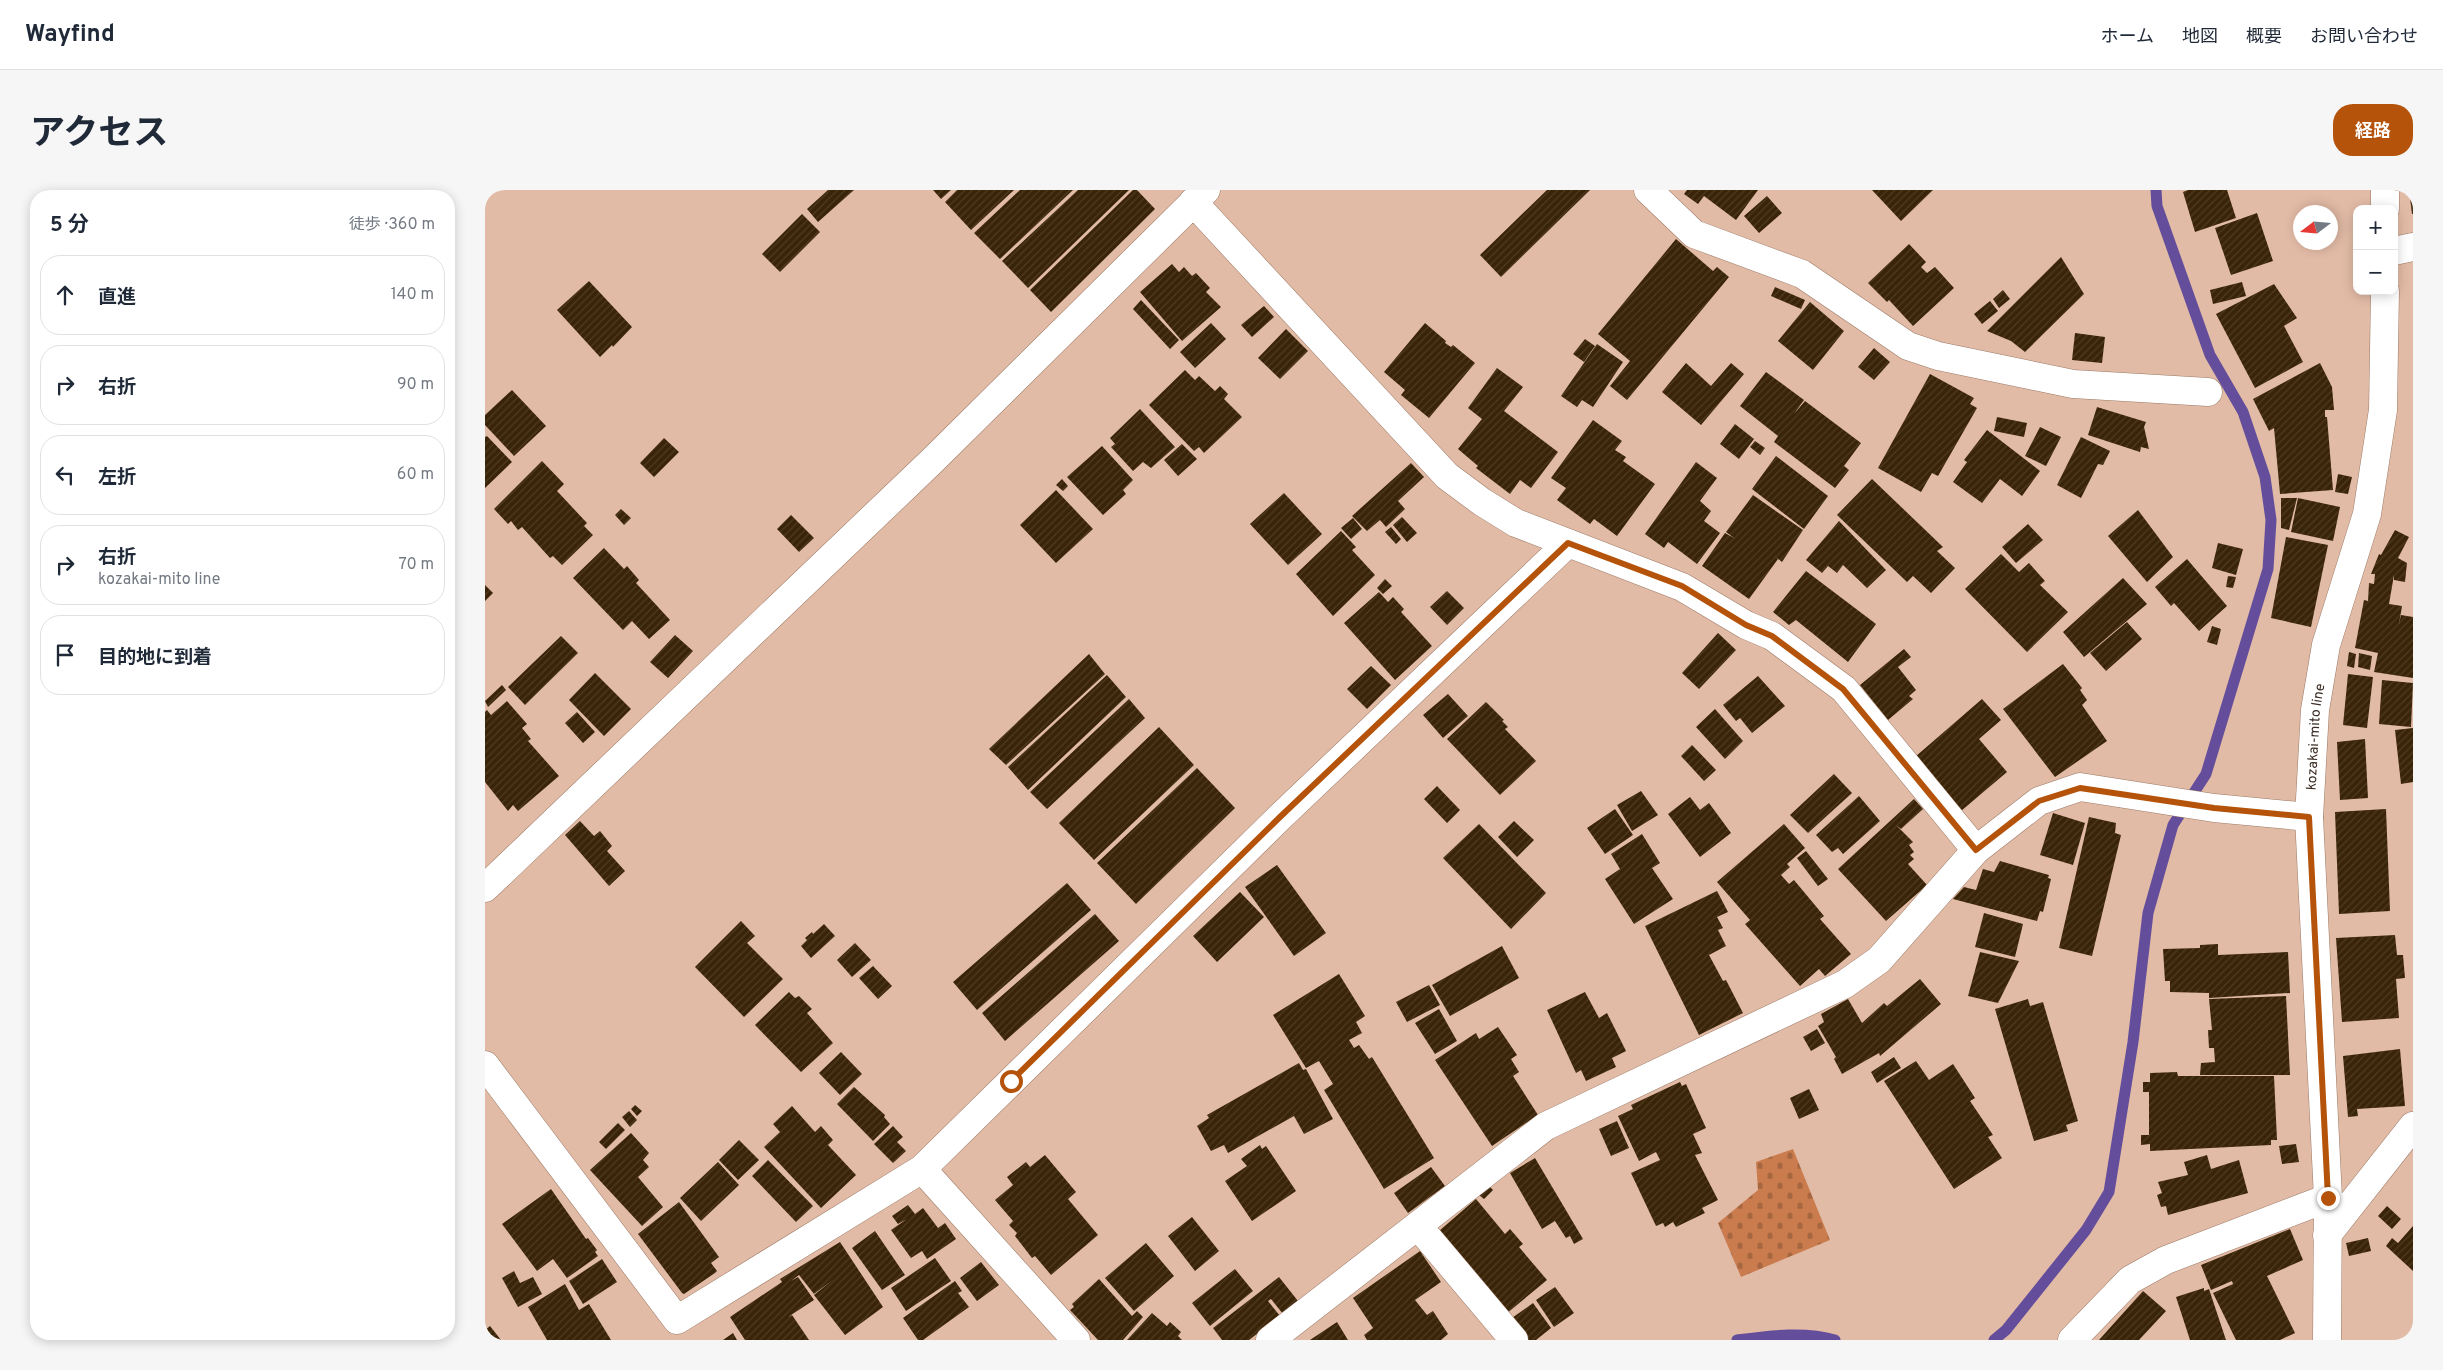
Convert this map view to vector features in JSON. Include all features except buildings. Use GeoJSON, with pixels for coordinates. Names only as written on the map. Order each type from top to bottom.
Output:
{"type":"FeatureCollection","features":[{"type":"Feature","properties":{"kind":"street"},"geometry":{"type":"LineString","coordinates":[[1648,190],[1694,234],[1801,274],[1908,346],[1937,356],[2073,384],[2208,392]]}},
{"type":"Feature","properties":{"kind":"street"},"geometry":{"type":"LineString","coordinates":[[2385,190],[2385,205]]}},
{"type":"Feature","properties":{"kind":"street"},"geometry":{"type":"LineString","coordinates":[[485,888],[940,453],[1200,196],[1447,476],[1482,502],[1516,522],[1682,586],[1746,625],[1772,636],[1843,689],[1976,850]]}},
{"type":"Feature","properties":{"kind":"street"},"geometry":{"type":"LineString","coordinates":[[2398,250],[2413,247]]}},
{"type":"Feature","properties":{"kind":"street","name":"kozakai-mito line"},"geometry":{"type":"LineString","coordinates":[[2327,1340],[2328,1198],[2309,817],[2315,710],[2326,645],[2367,514],[2383,410],[2385,295]]}},
{"type":"Feature","properties":{"kind":"street"},"geometry":{"type":"LineString","coordinates":[[485,1065],[673,1330],[922,1169],[1280,817],[1568,543]]}},
{"type":"Feature","properties":{"kind":"street"},"geometry":{"type":"LineString","coordinates":[[1270,1340],[1546,1126],[1851,979],[1879,960],[1976,850],[2039,801],[2080,788],[2214,808],[2309,817]]}},
{"type":"Feature","properties":{"kind":"street"},"geometry":{"type":"LineString","coordinates":[[2327,1235],[2413,1126]]}},
{"type":"Feature","properties":{"kind":"street"},"geometry":{"type":"LineString","coordinates":[[922,1169],[1076,1340]]}},
{"type":"Feature","properties":{"kind":"street"},"geometry":{"type":"LineString","coordinates":[[2072,1340],[2130,1280],[2137,1276],[2166,1260],[2328,1198]]}},
{"type":"Feature","properties":{"kind":"street"},"geometry":{"type":"LineString","coordinates":[[1419,1226],[1514,1340]]}},
{"type":"Feature","properties":{"kind":"green space"},"geometry":{"type":"Polygon","coordinates":[[[1793,1149],[1830,1240],[1741,1277],[1718,1223],[1758,1190],[1756,1162],[1793,1149]]]}},
{"type":"Feature","properties":{"kind":"waterway"},"geometry":{"type":"LineString","coordinates":[[1994,1340],[2006,1330],[2086,1230],[2109,1192],[2133,1042],[2148,913],[2173,825],[2206,774],[2268,569],[2271,520],[2265,477],[2243,412],[2210,355],[2157,206],[2156,190]]}},
{"type":"Feature","properties":{"kind":"waterway"},"geometry":{"type":"LineString","coordinates":[[1737,1340],[1799,1335],[1835,1340]]}},
{"type":"Feature","properties":{"kind":"route"},"geometry":{"type":"LineString","coordinates":[[1011,1081],[1280,817],[1568,543],[1682,586],[1746,625],[1772,636],[1843,689],[1976,850],[2039,801],[2080,788],[2214,808],[2309,817],[2328,1198]]}}]}
